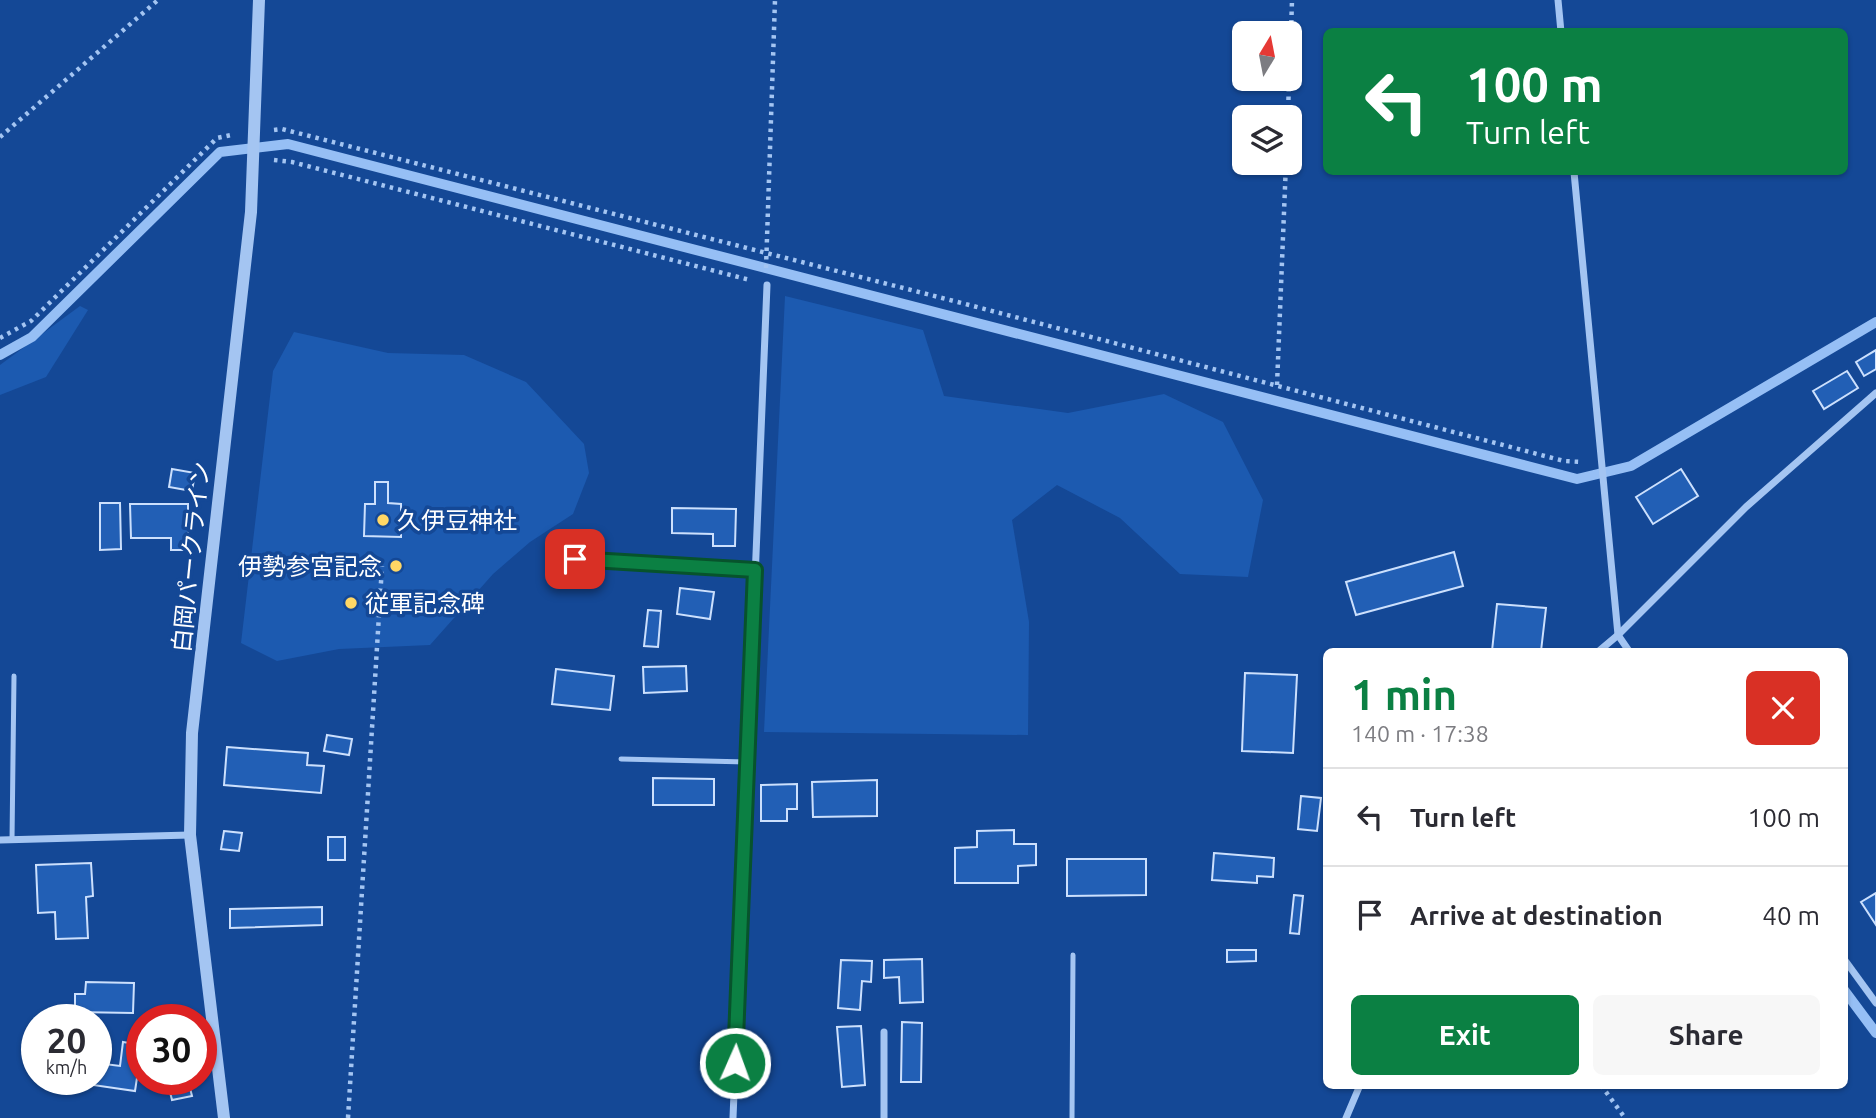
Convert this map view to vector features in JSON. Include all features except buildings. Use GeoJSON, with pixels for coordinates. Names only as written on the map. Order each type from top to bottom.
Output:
{"type":"FeatureCollection","features":[{"type":"Feature","properties":{"kind":"street","name":"白岡パークライン"},"geometry":{"type":"LineString","coordinates":[[224,1118],[190,835],[192,733],[251,212],[259,0]]}},
{"type":"Feature","properties":{"kind":"street"},"geometry":{"type":"LineString","coordinates":[[1558,0],[1561,28]]}},
{"type":"Feature","properties":{"kind":"street"},"geometry":{"type":"LineString","coordinates":[[1574,175],[1618,635],[1627,648]]}},
{"type":"Feature","properties":{"kind":"street"},"geometry":{"type":"LineString","coordinates":[[733,1118],[767,285]]}},
{"type":"Feature","properties":{"kind":"street"},"geometry":{"type":"LineString","coordinates":[[1603,648],[1746,507],[1876,393]]}},
{"type":"Feature","properties":{"kind":"street"},"geometry":{"type":"LineString","coordinates":[[0,840],[190,835]]}},
{"type":"Feature","properties":{"kind":"street"},"geometry":{"type":"LineString","coordinates":[[1848,964],[1876,1003]]}},
{"type":"Feature","properties":{"kind":"street"},"geometry":{"type":"LineString","coordinates":[[884,1031],[884,1118]]}},
{"type":"Feature","properties":{"kind":"street"},"geometry":{"type":"LineString","coordinates":[[1346,1118],[1358,1089]]}},
{"type":"Feature","properties":{"kind":"lane"},"geometry":{"type":"LineString","coordinates":[[575,559],[755,570]]}},
{"type":"Feature","properties":{"kind":"lane"},"geometry":{"type":"LineString","coordinates":[[12,839],[14,676]]}},
{"type":"Feature","properties":{"kind":"lane"},"geometry":{"type":"LineString","coordinates":[[621,759],[747,762]]}},
{"type":"Feature","properties":{"kind":"lane"},"geometry":{"type":"LineString","coordinates":[[1072,1118],[1073,955]]}},
{"type":"Feature","properties":{"kind":"path"},"geometry":{"type":"LineString","coordinates":[[0,137],[158,0]]}},
{"type":"Feature","properties":{"kind":"path"},"geometry":{"type":"LineString","coordinates":[[253,158],[292,162],[767,285],[775,0]]}},
{"type":"Feature","properties":{"kind":"path"},"geometry":{"type":"LineString","coordinates":[[1291,21],[1292,0]]}},
{"type":"Feature","properties":{"kind":"path"},"geometry":{"type":"LineString","coordinates":[[0,338],[31,321],[217,138],[282,129],[1564,461],[1602,462]]}},
{"type":"Feature","properties":{"kind":"path"},"geometry":{"type":"LineString","coordinates":[[1277,385],[1286,175]]}},
{"type":"Feature","properties":{"kind":"path"},"geometry":{"type":"LineString","coordinates":[[348,1118],[383,566]]}},
{"type":"Feature","properties":{"kind":"path"},"geometry":{"type":"LineString","coordinates":[[1604,1089],[1625,1118]]}},
{"type":"Feature","properties":{"kind":"shaded area"},"geometry":{"type":"Polygon","coordinates":[[[785,296],[923,330],[944,396],[1068,413],[1164,394],[1223,422],[1263,500],[1248,577],[1180,574],[1120,518],[1057,485],[1012,520],[1029,622],[1028,735],[764,732],[785,296]]]}},
{"type":"Feature","properties":{"kind":"shaded area"},"geometry":{"type":"Polygon","coordinates":[[[80,306],[88,310],[46,377],[0,395],[0,365],[80,306]]]}},
{"type":"Feature","properties":{"kind":"shaded area"},"geometry":{"type":"Polygon","coordinates":[[[294,332],[388,353],[464,355],[526,382],[584,444],[589,473],[573,514],[530,542],[493,574],[430,645],[339,649],[277,661],[241,643],[273,371],[294,332]]]}},
{"type":"Feature","properties":{"kind":"waterway"},"geometry":{"type":"LineString","coordinates":[[0,355],[32,337],[220,152],[288,144],[1577,479],[1631,466],[1876,322]]}},
{"type":"Feature","properties":{"kind":"waterway"},"geometry":{"type":"LineString","coordinates":[[1848,995],[1876,1033]]}},
{"type":"Feature","properties":{"kind":"place","name":"久伊豆神社"},"geometry":{"type":"Point","coordinates":[383,520]}},
{"type":"Feature","properties":{"kind":"place","name":"伊勢参宮記念"},"geometry":{"type":"Point","coordinates":[396,566]}},
{"type":"Feature","properties":{"kind":"place","name":"従軍記念碑"},"geometry":{"type":"Point","coordinates":[351,603]}},
{"type":"Feature","properties":{"kind":"route"},"geometry":{"type":"LineString","coordinates":[[575,559],[755,570],[735,1063]]}}]}
